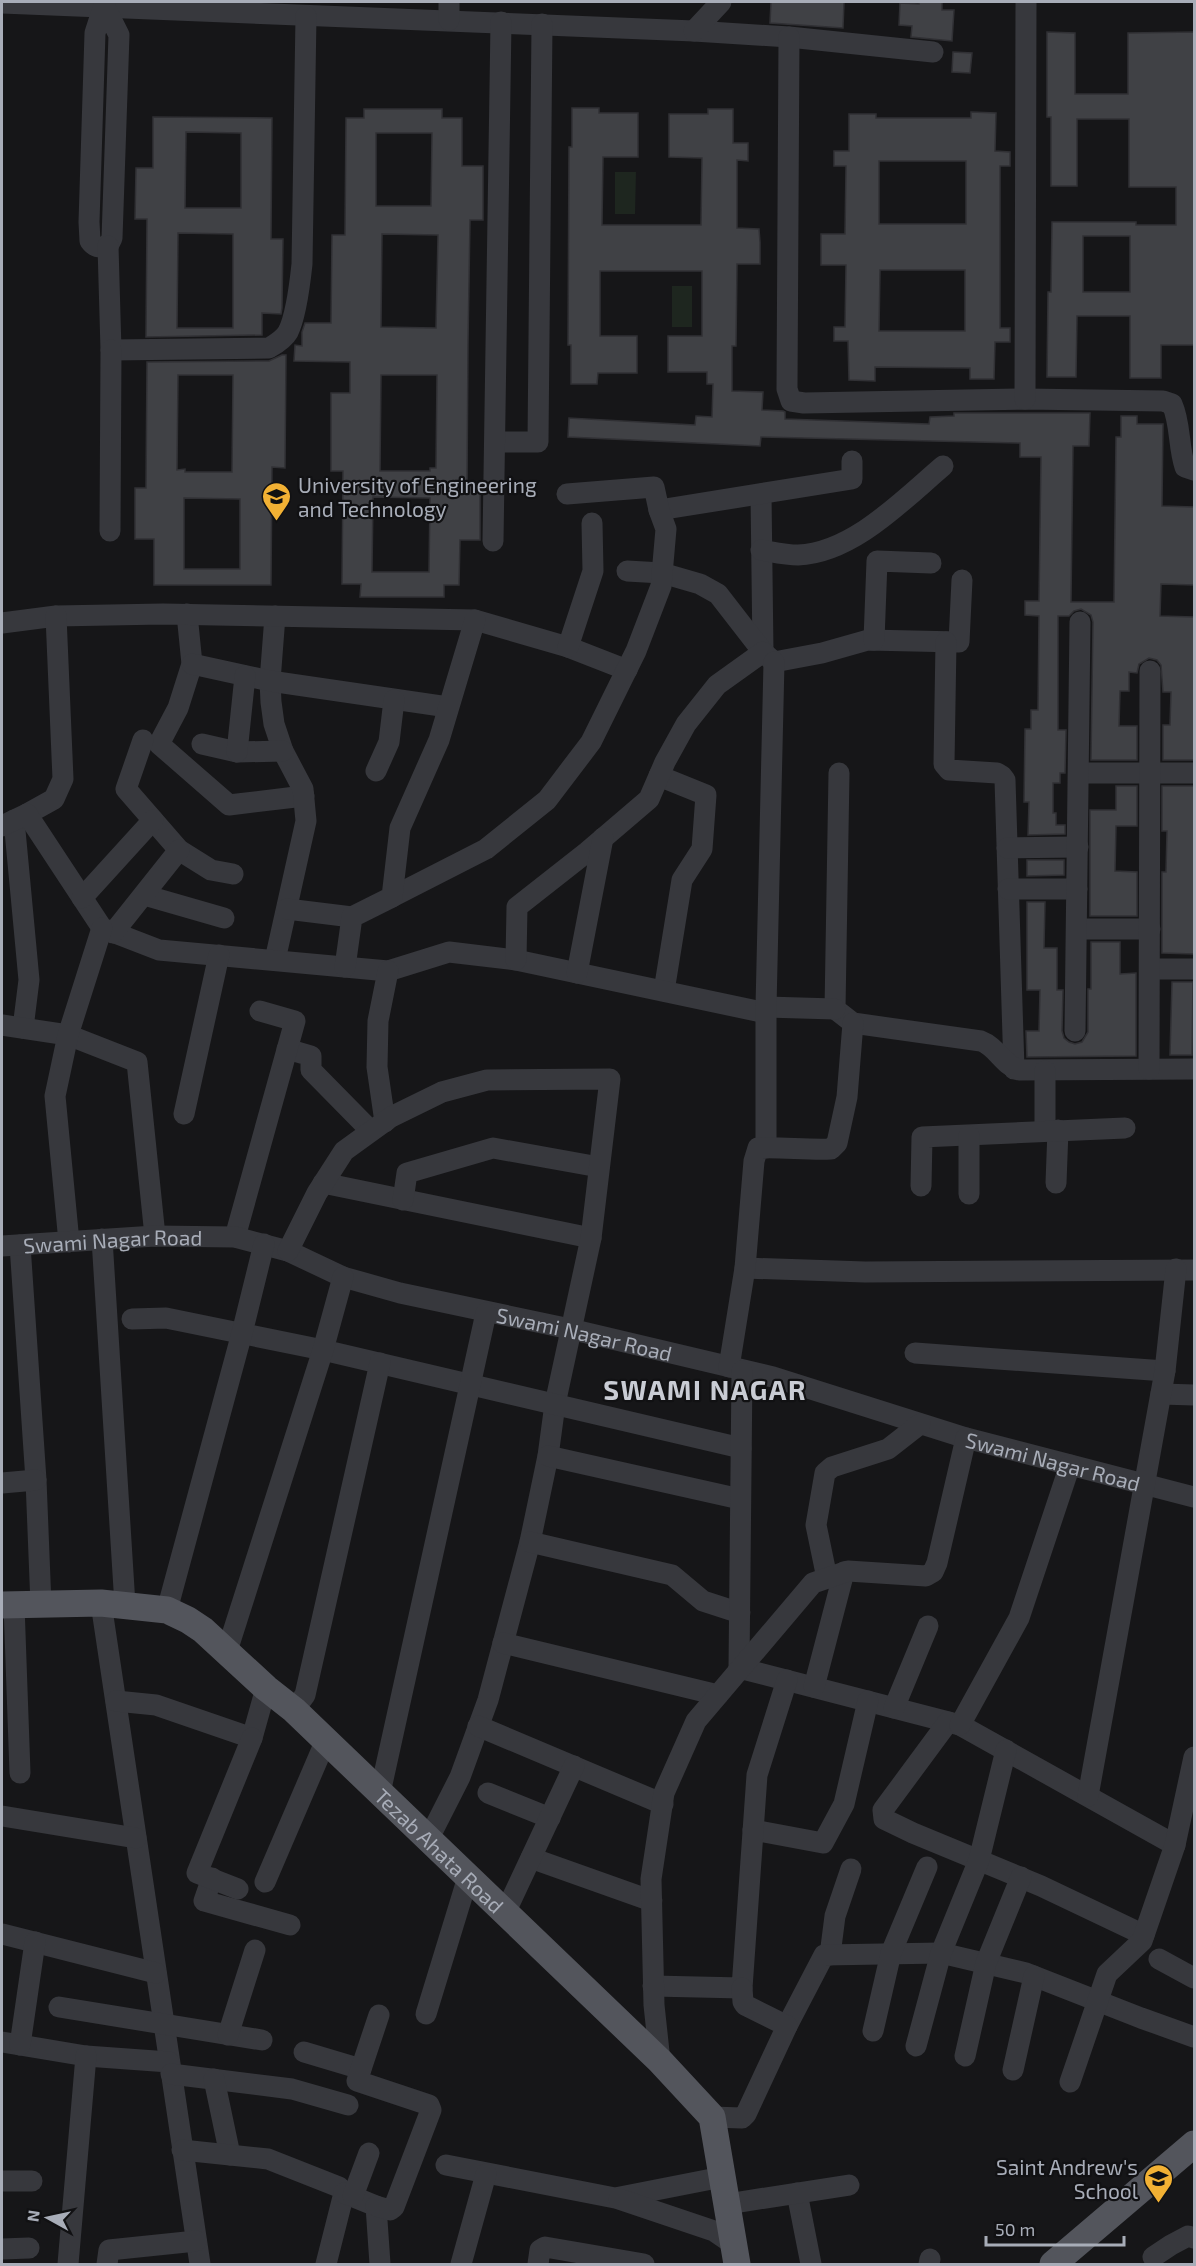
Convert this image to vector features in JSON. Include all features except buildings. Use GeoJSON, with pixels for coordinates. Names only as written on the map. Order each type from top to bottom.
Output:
{"type":"FeatureCollection","features":[{"type":"Feature","properties":{"kind":"main road","name":"Tezab Ahata Road"},"geometry":{"type":"LineString","coordinates":[[8,1605],[113,1604],[167,1610],[188,1620],[326,1740],[660,2061],[712,2117]]}},
{"type":"Feature","properties":{"kind":"main road"},"geometry":{"type":"LineString","coordinates":[[712,2117],[735,2254]]}},
{"type":"Feature","properties":{"kind":"main road"},"geometry":{"type":"LineString","coordinates":[[1053,2265],[1194,2144]]}},
{"type":"Feature","properties":{"kind":"street"},"geometry":{"type":"LineString","coordinates":[[694,31],[721,2]]}},
{"type":"Feature","properties":{"kind":"street"},"geometry":{"type":"LineString","coordinates":[[1024,399],[1026,2]]}},
{"type":"Feature","properties":{"kind":"street"},"geometry":{"type":"LineString","coordinates":[[2,3],[105,4],[306,16],[449,11],[501,21],[789,37],[933,52]]}},
{"type":"Feature","properties":{"kind":"street"},"geometry":{"type":"LineString","coordinates":[[105,4],[95,33],[89,238],[96,247],[108,246],[111,350],[110,531]]}},
{"type":"Feature","properties":{"kind":"street"},"geometry":{"type":"LineString","coordinates":[[111,350],[269,348],[279,342],[288,332],[299,290],[302,264],[306,16]]}},
{"type":"Feature","properties":{"kind":"street"},"geometry":{"type":"LineString","coordinates":[[493,541],[501,21]]}},
{"type":"Feature","properties":{"kind":"street"},"geometry":{"type":"LineString","coordinates":[[495,442],[538,442],[542,24]]}},
{"type":"Feature","properties":{"kind":"street"},"geometry":{"type":"LineString","coordinates":[[789,37],[787,389],[791,401],[804,403],[1024,399],[1163,401],[1172,404],[1176,414],[1185,467],[1194,471]]}},
{"type":"Feature","properties":{"kind":"street"},"geometry":{"type":"LineString","coordinates":[[659,510],[852,479],[852,461]]}},
{"type":"Feature","properties":{"kind":"street"},"geometry":{"type":"LineString","coordinates":[[761,550],[796,555],[817,553],[852,539],[943,466]]}},
{"type":"Feature","properties":{"kind":"street"},"geometry":{"type":"LineString","coordinates":[[287,909],[352,917],[486,849],[547,800],[591,742],[627,670],[661,586],[666,529],[654,487],[567,494]]}},
{"type":"Feature","properties":{"kind":"street"},"geometry":{"type":"LineString","coordinates":[[761,494],[761,550],[768,657],[766,1148]]}},
{"type":"Feature","properties":{"kind":"street"},"geometry":{"type":"LineString","coordinates":[[568,647],[593,571],[592,523]]}},
{"type":"Feature","properties":{"kind":"street"},"geometry":{"type":"LineString","coordinates":[[874,640],[877,561],[931,563]]}},
{"type":"Feature","properties":{"kind":"street"},"geometry":{"type":"LineString","coordinates":[[627,571],[662,573],[700,584],[718,594],[768,657]]}},
{"type":"Feature","properties":{"kind":"street"},"geometry":{"type":"LineString","coordinates":[[516,960],[518,907],[649,799],[686,724],[717,685],[768,657],[874,640],[959,642],[962,580]]}},
{"type":"Feature","properties":{"kind":"street"},"geometry":{"type":"LineString","coordinates":[[2,623],[56,616],[187,614],[475,620],[568,647],[627,670]]}},
{"type":"Feature","properties":{"kind":"street"},"geometry":{"type":"LineString","coordinates":[[187,614],[192,664],[178,708],[159,744],[229,805],[304,796]]}},
{"type":"Feature","properties":{"kind":"street"},"geometry":{"type":"LineString","coordinates":[[14,820],[54,798],[63,779],[56,616]]}},
{"type":"Feature","properties":{"kind":"street"},"geometry":{"type":"LineString","coordinates":[[274,616],[270,681],[274,724],[283,751],[303,789],[306,821],[276,960]]}},
{"type":"Feature","properties":{"kind":"street"},"geometry":{"type":"LineString","coordinates":[[392,897],[400,828],[439,740],[475,620]]}},
{"type":"Feature","properties":{"kind":"street"},"geometry":{"type":"LineString","coordinates":[[1075,1031],[1080,622]]}},
{"type":"Feature","properties":{"kind":"street"},"geometry":{"type":"LineString","coordinates":[[946,642],[944,764],[949,770],[997,773],[1005,780],[1014,1068]]}},
{"type":"Feature","properties":{"kind":"street"},"geometry":{"type":"LineString","coordinates":[[192,664],[270,681],[448,707]]}},
{"type":"Feature","properties":{"kind":"street"},"geometry":{"type":"LineString","coordinates":[[1149,1069],[1150,671]]}},
{"type":"Feature","properties":{"kind":"street"},"geometry":{"type":"LineString","coordinates":[[237,752],[245,676]]}},
{"type":"Feature","properties":{"kind":"street"},"geometry":{"type":"LineString","coordinates":[[376,771],[389,742],[394,700]]}},
{"type":"Feature","properties":{"kind":"street"},"geometry":{"type":"LineString","coordinates":[[143,740],[126,789],[179,850],[211,870],[233,874]]}},
{"type":"Feature","properties":{"kind":"street"},"geometry":{"type":"LineString","coordinates":[[202,744],[237,752],[283,751]]}},
{"type":"Feature","properties":{"kind":"street"},"geometry":{"type":"LineString","coordinates":[[835,1009],[839,773]]}},
{"type":"Feature","properties":{"kind":"street"},"geometry":{"type":"LineString","coordinates":[[1079,773],[1194,773]]}},
{"type":"Feature","properties":{"kind":"street"},"geometry":{"type":"LineString","coordinates":[[659,776],[706,795],[702,849],[682,880],[664,992]]}},
{"type":"Feature","properties":{"kind":"street"},"geometry":{"type":"LineString","coordinates":[[14,820],[108,931],[159,950],[388,970],[449,952],[516,960],[664,992],[766,1010],[835,1009],[853,1023],[981,1041],[993,1047],[1014,1068],[1045,1071],[1194,1069]]}},
{"type":"Feature","properties":{"kind":"street"},"geometry":{"type":"LineString","coordinates":[[14,820],[29,980],[23,1028]]}},
{"type":"Feature","properties":{"kind":"street"},"geometry":{"type":"LineString","coordinates":[[82,898],[153,820]]}},
{"type":"Feature","properties":{"kind":"street"},"geometry":{"type":"LineString","coordinates":[[577,973],[603,838]]}},
{"type":"Feature","properties":{"kind":"street"},"geometry":{"type":"LineString","coordinates":[[1007,849],[1078,847]]}},
{"type":"Feature","properties":{"kind":"street"},"geometry":{"type":"LineString","coordinates":[[69,1242],[55,1096],[68,1035],[108,931],[144,895],[179,850]]}},
{"type":"Feature","properties":{"kind":"street"},"geometry":{"type":"LineString","coordinates":[[1008,889],[1077,889]]}},
{"type":"Feature","properties":{"kind":"street"},"geometry":{"type":"LineString","coordinates":[[144,895],[224,918]]}},
{"type":"Feature","properties":{"kind":"street"},"geometry":{"type":"LineString","coordinates":[[345,967],[352,917]]}},
{"type":"Feature","properties":{"kind":"street"},"geometry":{"type":"LineString","coordinates":[[1077,929],[1150,929]]}},
{"type":"Feature","properties":{"kind":"street"},"geometry":{"type":"LineString","coordinates":[[184,1114],[219,955]]}},
{"type":"Feature","properties":{"kind":"street"},"geometry":{"type":"LineString","coordinates":[[1149,969],[1194,969]]}},
{"type":"Feature","properties":{"kind":"street"},"geometry":{"type":"LineString","coordinates":[[378,1126],[378,1021],[388,970]]}},
{"type":"Feature","properties":{"kind":"street"},"geometry":{"type":"LineString","coordinates":[[235,1237],[295,1021],[260,1011]]}},
{"type":"Feature","properties":{"kind":"street"},"geometry":{"type":"LineString","coordinates":[[739,1668],[741,1448],[735,1369],[754,1161],[758,1148],[831,1149],[837,1143],[846,1107],[853,1023]]}},
{"type":"Feature","properties":{"kind":"street"},"geometry":{"type":"LineString","coordinates":[[2,1024],[68,1035],[137,1062],[154,1236]]}},
{"type":"Feature","properties":{"kind":"street"},"geometry":{"type":"LineString","coordinates":[[287,1049],[311,1056],[311,1070],[378,1126]]}},
{"type":"Feature","properties":{"kind":"street"},"geometry":{"type":"LineString","coordinates":[[1045,1071],[1056,1183]]}},
{"type":"Feature","properties":{"kind":"street"},"geometry":{"type":"LineString","coordinates":[[288,1251],[323,1183],[344,1151],[378,1126],[442,1092],[487,1080],[610,1079],[591,1238],[570,1329],[555,1404],[548,1456],[530,1542],[478,1726],[460,1777],[428,1840]]}},
{"type":"Feature","properties":{"kind":"street"},"geometry":{"type":"LineString","coordinates":[[921,1186],[922,1137],[1125,1128]]}},
{"type":"Feature","properties":{"kind":"street"},"geometry":{"type":"LineString","coordinates":[[969,1136],[969,1194]]}},
{"type":"Feature","properties":{"kind":"street"},"geometry":{"type":"LineString","coordinates":[[403,1200],[408,1173],[494,1148],[599,1167]]}},
{"type":"Feature","properties":{"kind":"street"},"geometry":{"type":"LineString","coordinates":[[323,1183],[591,1238]]}},
{"type":"Feature","properties":{"kind":"street","name":"Swami Nagar Road"},"geometry":{"type":"LineString","coordinates":[[11,1246],[154,1236],[235,1237],[288,1251],[343,1277],[400,1293],[570,1329],[773,1377],[966,1438],[1144,1486],[1194,1497]]}},
{"type":"Feature","properties":{"kind":"street"},"geometry":{"type":"LineString","coordinates":[[102,1239],[116,1701],[200,2265]]}},
{"type":"Feature","properties":{"kind":"street"},"geometry":{"type":"LineString","coordinates":[[167,1610],[264,1244]]}},
{"type":"Feature","properties":{"kind":"street"},"geometry":{"type":"LineString","coordinates":[[11,1246],[36,1480],[41,1605]]}},
{"type":"Feature","properties":{"kind":"street"},"geometry":{"type":"LineString","coordinates":[[746,1268],[865,1272],[1185,1269],[1088,1796]]}},
{"type":"Feature","properties":{"kind":"street"},"geometry":{"type":"LineString","coordinates":[[227,1652],[323,1350],[343,1277]]}},
{"type":"Feature","properties":{"kind":"street"},"geometry":{"type":"LineString","coordinates":[[380,1793],[486,1313]]}},
{"type":"Feature","properties":{"kind":"street"},"geometry":{"type":"LineString","coordinates":[[132,1319],[166,1318],[323,1350],[741,1448]]}},
{"type":"Feature","properties":{"kind":"street"},"geometry":{"type":"LineString","coordinates":[[915,1353],[1165,1371]]}},
{"type":"Feature","properties":{"kind":"street"},"geometry":{"type":"LineString","coordinates":[[294,1710],[305,1695],[380,1363]]}},
{"type":"Feature","properties":{"kind":"street"},"geometry":{"type":"LineString","coordinates":[[1161,1394],[1194,1395]]}},
{"type":"Feature","properties":{"kind":"street"},"geometry":{"type":"LineString","coordinates":[[814,1687],[835,1575],[816,1525],[825,1473],[832,1467],[888,1449],[920,1424]]}},
{"type":"Feature","properties":{"kind":"street"},"geometry":{"type":"LineString","coordinates":[[660,2061],[653,1986],[651,1879],[664,1793],[696,1721],[813,1583],[848,1571],[926,1576],[933,1572],[966,1438]]}},
{"type":"Feature","properties":{"kind":"street"},"geometry":{"type":"LineString","coordinates":[[548,1456],[740,1499]]}},
{"type":"Feature","properties":{"kind":"street"},"geometry":{"type":"LineString","coordinates":[[1070,1465],[1019,1618],[954,1723],[882,1814],[884,1819],[913,1833],[1021,1877],[1144,1935]]}},
{"type":"Feature","properties":{"kind":"street"},"geometry":{"type":"LineString","coordinates":[[2,1483],[36,1480]]}},
{"type":"Feature","properties":{"kind":"street"},"geometry":{"type":"LineString","coordinates":[[530,1542],[672,1575],[703,1601],[740,1613]]}},
{"type":"Feature","properties":{"kind":"street"},"geometry":{"type":"LineString","coordinates":[[8,1605],[20,1773]]}},
{"type":"Feature","properties":{"kind":"street"},"geometry":{"type":"LineString","coordinates":[[894,1708],[928,1626]]}},
{"type":"Feature","properties":{"kind":"street"},"geometry":{"type":"LineString","coordinates":[[503,1642],[718,1695]]}},
{"type":"Feature","properties":{"kind":"street"},"geometry":{"type":"LineString","coordinates":[[739,1668],[954,1723],[1175,1845]]}},
{"type":"Feature","properties":{"kind":"street"},"geometry":{"type":"LineString","coordinates":[[787,1680],[757,1774],[742,1988],[745,2005],[787,2026]]}},
{"type":"Feature","properties":{"kind":"street"},"geometry":{"type":"LineString","coordinates":[[238,1888],[197,1873],[252,1738],[266,1688]]}},
{"type":"Feature","properties":{"kind":"street"},"geometry":{"type":"LineString","coordinates":[[116,1701],[156,1705],[252,1738]]}},
{"type":"Feature","properties":{"kind":"street"},"geometry":{"type":"LineString","coordinates":[[753,1830],[823,1843],[844,1804],[868,1701]]}},
{"type":"Feature","properties":{"kind":"street"},"geometry":{"type":"LineString","coordinates":[[478,1726],[663,1803]]}},
{"type":"Feature","properties":{"kind":"street"},"geometry":{"type":"LineString","coordinates":[[265,1882],[326,1740]]}},
{"type":"Feature","properties":{"kind":"street"},"geometry":{"type":"LineString","coordinates":[[916,2046],[941,1953],[979,1860],[1006,1750]]}},
{"type":"Feature","properties":{"kind":"street"},"geometry":{"type":"LineString","coordinates":[[1070,2082],[1107,1974],[1142,1941],[1175,1845],[1194,1757]]}},
{"type":"Feature","properties":{"kind":"street"},"geometry":{"type":"LineString","coordinates":[[505,1913],[574,1766]]}},
{"type":"Feature","properties":{"kind":"street"},"geometry":{"type":"LineString","coordinates":[[488,1793],[550,1818]]}},
{"type":"Feature","properties":{"kind":"street"},"geometry":{"type":"LineString","coordinates":[[2,1816],[136,1838]]}},
{"type":"Feature","properties":{"kind":"street"},"geometry":{"type":"LineString","coordinates":[[531,1858],[652,1901]]}},
{"type":"Feature","properties":{"kind":"street"},"geometry":{"type":"LineString","coordinates":[[873,2031],[889,1953],[927,1867]]}},
{"type":"Feature","properties":{"kind":"street"},"geometry":{"type":"LineString","coordinates":[[830,1955],[835,1916],[851,1869]]}},
{"type":"Feature","properties":{"kind":"street"},"geometry":{"type":"LineString","coordinates":[[426,2013],[468,1877]]}},
{"type":"Feature","properties":{"kind":"street"},"geometry":{"type":"LineString","coordinates":[[965,2056],[986,1964],[1021,1877]]}},
{"type":"Feature","properties":{"kind":"street"},"geometry":{"type":"LineString","coordinates":[[212,1878],[204,1900],[290,1925]]}},
{"type":"Feature","properties":{"kind":"street"},"geometry":{"type":"LineString","coordinates":[[2,1934],[156,1973]]}},
{"type":"Feature","properties":{"kind":"street"},"geometry":{"type":"LineString","coordinates":[[35,1942],[11,2044],[170,2068],[214,2079],[292,2089],[348,2105]]}},
{"type":"Feature","properties":{"kind":"street"},"geometry":{"type":"LineString","coordinates":[[228,2035],[255,1950]]}},
{"type":"Feature","properties":{"kind":"street"},"geometry":{"type":"LineString","coordinates":[[712,2117],[741,2118],[746,2114],[822,1957],[830,1955],[941,1953],[1034,1976],[1194,2037]]}},
{"type":"Feature","properties":{"kind":"street"},"geometry":{"type":"LineString","coordinates":[[1159,1959],[1194,1978]]}},
{"type":"Feature","properties":{"kind":"street"},"geometry":{"type":"LineString","coordinates":[[1013,2070],[1034,1976]]}},
{"type":"Feature","properties":{"kind":"street"},"geometry":{"type":"LineString","coordinates":[[653,1986],[742,1988]]}},
{"type":"Feature","properties":{"kind":"street"},"geometry":{"type":"LineString","coordinates":[[59,2007],[262,2040]]}},
{"type":"Feature","properties":{"kind":"street"},"geometry":{"type":"LineString","coordinates":[[182,2150],[268,2159],[339,2187],[348,2195],[390,2210],[394,2207],[431,2110],[429,2105],[358,2082],[379,2015]]}},
{"type":"Feature","properties":{"kind":"street"},"geometry":{"type":"LineString","coordinates":[[304,2052],[361,2068]]}},
{"type":"Feature","properties":{"kind":"street"},"geometry":{"type":"LineString","coordinates":[[68,2265],[86,2056]]}},
{"type":"Feature","properties":{"kind":"street"},"geometry":{"type":"LineString","coordinates":[[214,2079],[230,2155]]}},
{"type":"Feature","properties":{"kind":"street"},"geometry":{"type":"LineString","coordinates":[[326,2265],[348,2195],[369,2153]]}},
{"type":"Feature","properties":{"kind":"street"},"geometry":{"type":"LineString","coordinates":[[446,2165],[615,2198],[714,2231],[735,2254]]}},
{"type":"Feature","properties":{"kind":"street"},"geometry":{"type":"LineString","coordinates":[[461,2265],[486,2174]]}},
{"type":"Feature","properties":{"kind":"street"},"geometry":{"type":"LineString","coordinates":[[615,2198],[722,2177]]}},
{"type":"Feature","properties":{"kind":"street"},"geometry":{"type":"LineString","coordinates":[[2,2181],[32,2181]]}},
{"type":"Feature","properties":{"kind":"street"},"geometry":{"type":"LineString","coordinates":[[727,2204],[849,2185]]}},
{"type":"Feature","properties":{"kind":"street"},"geometry":{"type":"LineString","coordinates":[[797,2193],[811,2264]]}},
{"type":"Feature","properties":{"kind":"street"},"geometry":{"type":"LineString","coordinates":[[376,2206],[380,2265]]}},
{"type":"Feature","properties":{"kind":"street"},"geometry":{"type":"LineString","coordinates":[[1153,2257],[1171,2244],[1188,2236],[1194,2238]]}},
{"type":"Feature","properties":{"kind":"street"},"geometry":{"type":"LineString","coordinates":[[107,2265],[109,2250],[196,2241]]}},
{"type":"Feature","properties":{"kind":"street"},"geometry":{"type":"LineString","coordinates":[[2,2249],[28,2247]]}},
{"type":"Feature","properties":{"kind":"street"},"geometry":{"type":"LineString","coordinates":[[538,2265],[540,2250],[545,2247],[644,2265]]}},
{"type":"Feature","properties":{"kind":"shaded area"},"geometry":{"type":"Polygon","coordinates":[[[615,172],[636,172],[635,214],[615,214],[615,172]]]}},
{"type":"Feature","properties":{"kind":"shaded area"},"geometry":{"type":"Polygon","coordinates":[[[672,286],[692,286],[692,327],[672,327],[672,286]]]}},
{"type":"Feature","properties":{"kind":"place","name":"University of Engineering and Technology"},"geometry":{"type":"Point","coordinates":[277,522]}},
{"type":"Feature","properties":{"kind":"place","name":"Saint Andrew's School"},"geometry":{"type":"Point","coordinates":[1159,2204]}},
{"type":"Feature","properties":{"kind":"district","name":"SWAMI NAGAR"},"geometry":{"type":"Point","coordinates":[705,1389]}}]}
